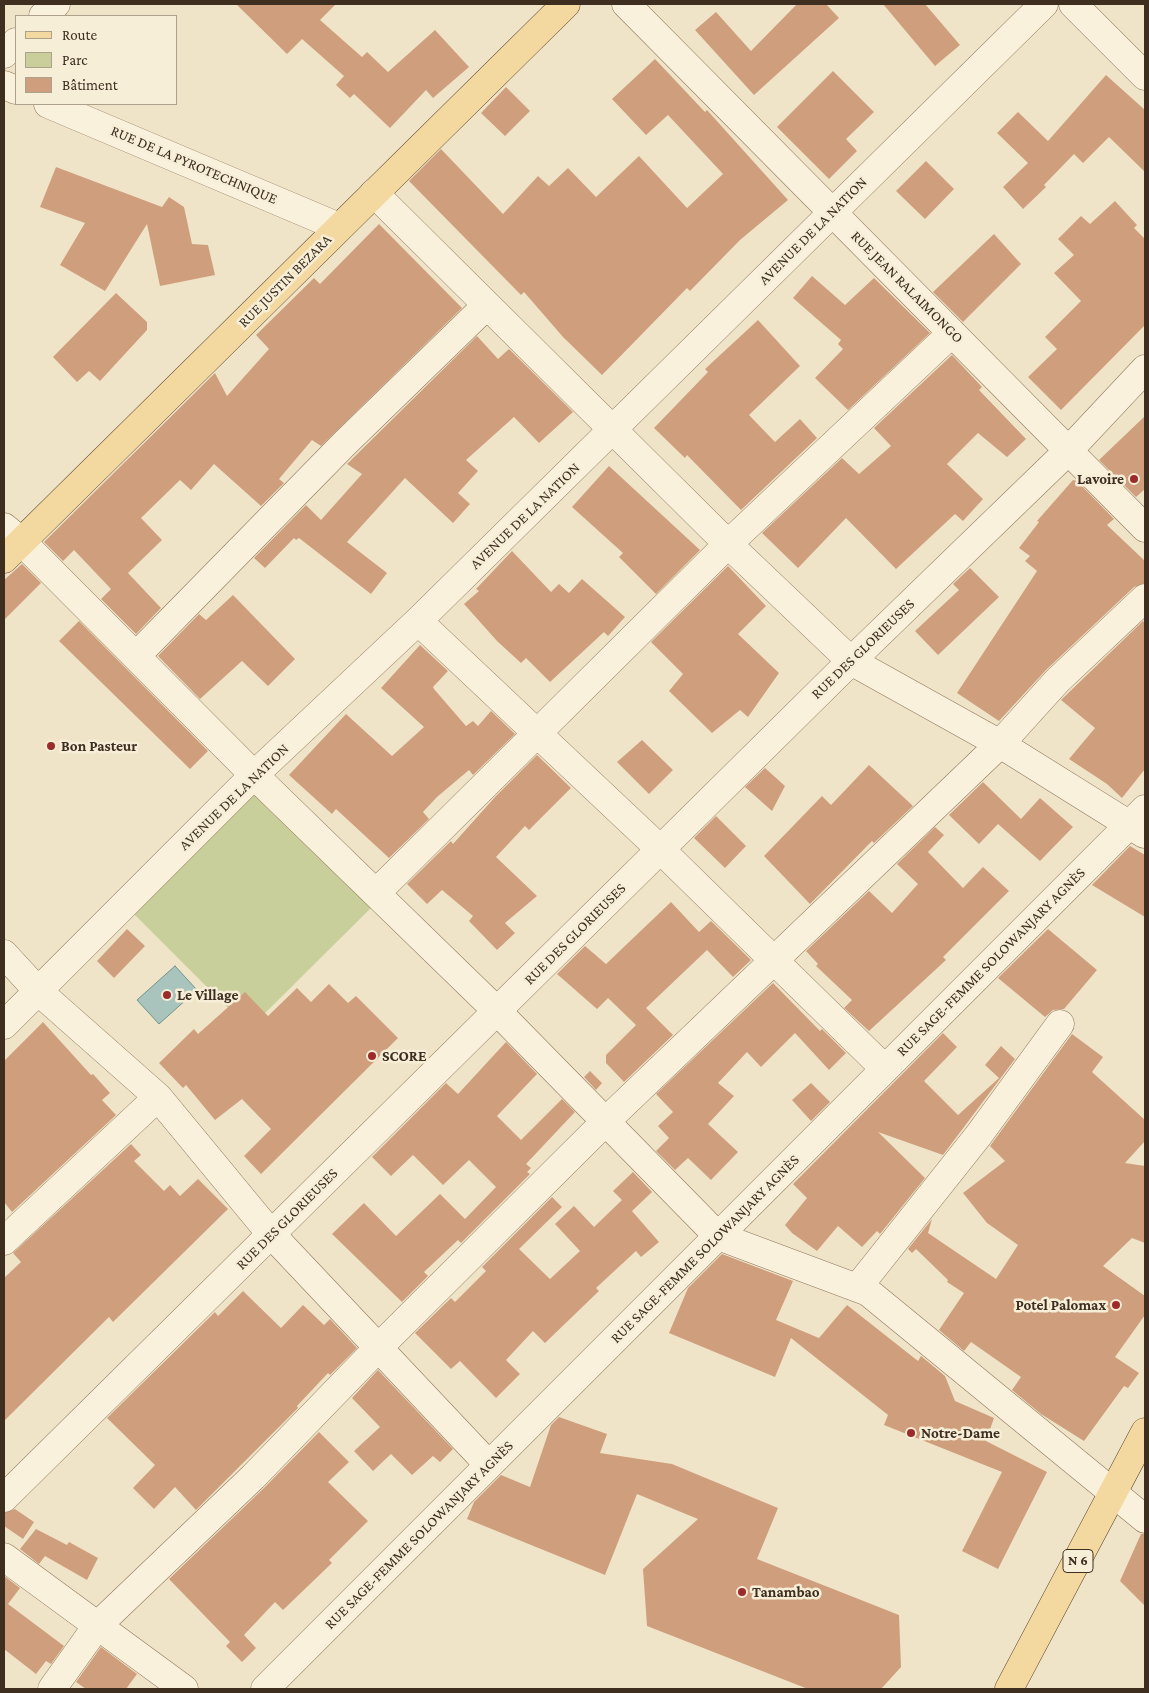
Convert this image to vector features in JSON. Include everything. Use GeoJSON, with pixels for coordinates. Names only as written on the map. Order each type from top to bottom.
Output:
{"type":"FeatureCollection","features":[{"type":"Feature","properties":{"kind":"main road","name":"RUE JUSTIN BEZARA"},"geometry":{"type":"LineString","coordinates":[[10,542],[339,227],[566,4]]}},
{"type":"Feature","properties":{"kind":"main road","name":"N 6"},"geometry":{"type":"LineString","coordinates":[[1009,1689],[1114,1494],[1145,1432]]}},
{"type":"Feature","properties":{"kind":"street"},"geometry":{"type":"LineString","coordinates":[[44,15],[56,4]]}},
{"type":"Feature","properties":{"kind":"street","name":"RUE JEAN RALAIMONGO"},"geometry":{"type":"LineString","coordinates":[[626,4],[1145,528]]}},
{"type":"Feature","properties":{"kind":"street","name":"AVENUE DE LA NATION"},"geometry":{"type":"LineString","coordinates":[[4,1025],[254,775],[418,621],[1044,4]]}},
{"type":"Feature","properties":{"kind":"street"},"geometry":{"type":"LineString","coordinates":[[1073,4],[1145,76]]}},
{"type":"Feature","properties":{"kind":"street"},"geometry":{"type":"LineString","coordinates":[[4,54],[15,43]]}},
{"type":"Feature","properties":{"kind":"street","name":"RUE DE LA PYROTECHNIQUE"},"geometry":{"type":"LineString","coordinates":[[50,105],[339,227]]}},
{"type":"Feature","properties":{"kind":"street"},"geometry":{"type":"LineString","coordinates":[[374,193],[728,544],[851,660],[1140,823]]}},
{"type":"Feature","properties":{"kind":"street"},"geometry":{"type":"LineString","coordinates":[[136,656],[338,450],[486,306]]}},
{"type":"Feature","properties":{"kind":"street"},"geometry":{"type":"LineString","coordinates":[[376,893],[728,544],[952,333]]}},
{"type":"Feature","properties":{"kind":"street","name":"RUE DES GLORIEUSES"},"geometry":{"type":"LineString","coordinates":[[4,1498],[851,660],[1068,450],[1145,369]]}},
{"type":"Feature","properties":{"kind":"street"},"geometry":{"type":"LineString","coordinates":[[10,542],[136,656],[254,775],[498,1011],[718,1236],[868,1292],[1145,1519]]}},
{"type":"Feature","properties":{"kind":"street"},"geometry":{"type":"LineString","coordinates":[[52,1689],[98,1626],[253,1477],[378,1348],[606,1122],[1000,744],[1057,681],[1145,598]]}},
{"type":"Feature","properties":{"kind":"street"},"geometry":{"type":"LineString","coordinates":[[418,621],[661,850],[884,1069]]}},
{"type":"Feature","properties":{"kind":"street","name":"RUE SAGE-FEMME SOLOWANJARY AGNÈS"},"geometry":{"type":"LineString","coordinates":[[265,1689],[884,1069],[1140,823]]}},
{"type":"Feature","properties":{"kind":"street"},"geometry":{"type":"LineString","coordinates":[[4,954],[38,991],[158,1096],[271,1234],[489,1465]]}},
{"type":"Feature","properties":{"kind":"street"},"geometry":{"type":"LineString","coordinates":[[858,1287],[978,1136],[1060,1024]]}},
{"type":"Feature","properties":{"kind":"street"},"geometry":{"type":"LineString","coordinates":[[4,1241],[158,1096]]}},
{"type":"Feature","properties":{"kind":"street"},"geometry":{"type":"LineString","coordinates":[[4,1557],[184,1689]]}},
{"type":"Feature","properties":{"kind":"green space"},"geometry":{"type":"Polygon","coordinates":[[[256,785],[375,904],[249,1029],[130,910],[256,785]]]}},
{"type":"Feature","properties":{"kind":"water","name":"Le Village"},"geometry":{"type":"Polygon","coordinates":[[[175,966],[197,990],[159,1024],[137,1000],[175,966]]]}},
{"type":"Feature","properties":{"kind":"building"},"geometry":{"type":"Polygon","coordinates":[[[236,4],[336,4],[320,20],[362,57],[367,52],[388,72],[435,30],[469,67],[433,98],[426,90],[390,128],[354,94],[350,98],[336,85],[344,76],[302,39],[287,54],[236,4]]]}},
{"type":"Feature","properties":{"kind":"building"},"geometry":{"type":"Polygon","coordinates":[[[797,4],[826,4],[839,18],[754,95],[695,30],[716,12],[751,51],[797,4]]]}},
{"type":"Feature","properties":{"kind":"building"},"geometry":{"type":"Polygon","coordinates":[[[883,4],[925,4],[960,45],[935,66],[883,4]]]}},
{"type":"Feature","properties":{"kind":"building"},"geometry":{"type":"Polygon","coordinates":[[[655,59],[705,112],[707,110],[788,200],[740,240],[690,291],[687,288],[602,375],[563,337],[524,292],[521,295],[409,181],[441,149],[503,214],[538,176],[549,186],[568,168],[596,197],[639,156],[687,208],[723,174],[668,115],[646,135],[612,99],[655,59]]]}},
{"type":"Feature","properties":{"kind":"building"},"geometry":{"type":"Polygon","coordinates":[[[833,71],[874,112],[846,139],[857,151],[829,179],[777,127],[833,71]]]}},
{"type":"Feature","properties":{"kind":"building"},"geometry":{"type":"Polygon","coordinates":[[[1106,75],[1145,110],[1145,172],[1109,137],[1083,163],[1074,154],[1044,185],[1046,187],[1023,209],[1003,187],[1028,163],[997,133],[1018,112],[1048,141],[1106,75]]]}},
{"type":"Feature","properties":{"kind":"building"},"geometry":{"type":"Polygon","coordinates":[[[506,87],[530,111],[505,136],[481,113],[506,87]]]}},
{"type":"Feature","properties":{"kind":"building"},"geometry":{"type":"Polygon","coordinates":[[[926,161],[954,189],[925,219],[896,191],[926,161]]]}},
{"type":"Feature","properties":{"kind":"building"},"geometry":{"type":"Polygon","coordinates":[[[56,167],[162,207],[169,197],[184,207],[192,244],[208,245],[215,275],[160,286],[147,224],[105,291],[60,265],[85,223],[40,207],[56,167]]]}},
{"type":"Feature","properties":{"kind":"building"},"geometry":{"type":"Polygon","coordinates":[[[1115,201],[1137,225],[1134,228],[1145,239],[1145,325],[1061,410],[1028,377],[1057,349],[1045,337],[1081,301],[1054,273],[1074,255],[1058,239],[1081,216],[1090,224],[1115,201]]]}},
{"type":"Feature","properties":{"kind":"building"},"geometry":{"type":"Polygon","coordinates":[[[379,224],[462,308],[321,446],[312,440],[279,479],[284,483],[261,506],[214,464],[191,490],[180,480],[141,518],[162,540],[128,573],[161,608],[136,634],[101,599],[111,589],[74,550],[63,561],[44,542],[215,373],[227,396],[269,349],[256,335],[314,278],[320,284],[379,224]]]}},
{"type":"Feature","properties":{"kind":"building"},"geometry":{"type":"Polygon","coordinates":[[[994,234],[1021,264],[963,322],[933,292],[994,234]]]}},
{"type":"Feature","properties":{"kind":"building"},"geometry":{"type":"Polygon","coordinates":[[[812,276],[845,305],[874,278],[930,333],[848,410],[815,378],[843,349],[838,344],[841,340],[793,298],[812,276]]]}},
{"type":"Feature","properties":{"kind":"building"},"geometry":{"type":"Polygon","coordinates":[[[116,293],[147,322],[147,330],[100,381],[89,371],[77,382],[53,357],[116,293]]]}},
{"type":"Feature","properties":{"kind":"building"},"geometry":{"type":"Polygon","coordinates":[[[758,320],[800,366],[749,415],[775,442],[800,419],[817,438],[741,510],[687,455],[685,458],[654,428],[708,372],[705,369],[758,320]]]}},
{"type":"Feature","properties":{"kind":"building"},"geometry":{"type":"Polygon","coordinates":[[[477,336],[498,359],[509,349],[573,412],[539,443],[514,417],[466,460],[478,471],[458,493],[470,504],[453,523],[405,478],[347,542],[387,573],[371,594],[299,538],[296,540],[294,538],[265,568],[254,558],[306,505],[321,520],[362,474],[347,464],[477,336]]]}},
{"type":"Feature","properties":{"kind":"building"},"geometry":{"type":"Polygon","coordinates":[[[952,355],[982,387],[979,390],[1026,439],[1007,457],[978,433],[947,464],[983,499],[963,521],[955,514],[896,569],[846,518],[798,568],[762,533],[842,458],[859,474],[891,446],[874,428],[952,355]]]}},
{"type":"Feature","properties":{"kind":"building"},"geometry":{"type":"Polygon","coordinates":[[[1145,416],[1145,489],[1136,497],[1099,460],[1145,416]]]}},
{"type":"Feature","properties":{"kind":"building"},"geometry":{"type":"Polygon","coordinates":[[[609,466],[700,550],[656,594],[619,557],[623,553],[572,507],[609,466]]]}},
{"type":"Feature","properties":{"kind":"building"},"geometry":{"type":"Polygon","coordinates":[[[1073,480],[1077,481],[1114,519],[1107,525],[1145,561],[1145,583],[1134,587],[1046,670],[999,721],[957,693],[1037,571],[1025,561],[1030,556],[1019,548],[1039,522],[1037,521],[1073,480]]]}},
{"type":"Feature","properties":{"kind":"building"},"geometry":{"type":"Polygon","coordinates":[[[512,551],[551,592],[559,584],[569,593],[582,579],[625,617],[608,636],[604,632],[550,682],[526,658],[521,663],[497,641],[464,604],[479,591],[476,589],[512,551]]]}},
{"type":"Feature","properties":{"kind":"building"},"geometry":{"type":"Polygon","coordinates":[[[22,564],[41,583],[4,620],[4,580],[22,564]]]}},
{"type":"Feature","properties":{"kind":"building"},"geometry":{"type":"Polygon","coordinates":[[[728,566],[766,606],[738,634],[779,673],[748,717],[740,710],[712,733],[669,691],[683,674],[651,642],[728,566]]]}},
{"type":"Feature","properties":{"kind":"building"},"geometry":{"type":"Polygon","coordinates":[[[970,568],[999,597],[938,655],[915,631],[959,590],[953,584],[970,568]]]}},
{"type":"Feature","properties":{"kind":"building"},"geometry":{"type":"Polygon","coordinates":[[[233,595],[295,659],[268,686],[242,661],[200,699],[158,656],[199,614],[206,620],[233,595]]]}},
{"type":"Feature","properties":{"kind":"building"},"geometry":{"type":"Polygon","coordinates":[[[79,621],[208,751],[190,769],[59,641],[79,621]]]}},
{"type":"Feature","properties":{"kind":"building"},"geometry":{"type":"Polygon","coordinates":[[[1143,621],[1145,623],[1145,769],[1122,798],[1107,784],[1069,759],[1095,728],[1061,700],[1143,621]]]}},
{"type":"Feature","properties":{"kind":"building"},"geometry":{"type":"Polygon","coordinates":[[[420,645],[448,671],[433,687],[466,726],[473,721],[478,726],[491,711],[515,734],[473,775],[469,770],[437,797],[423,812],[429,819],[389,858],[336,809],[332,814],[289,775],[346,714],[392,756],[424,727],[381,688],[420,645]]]}},
{"type":"Feature","properties":{"kind":"building"},"geometry":{"type":"Polygon","coordinates":[[[642,740],[673,770],[649,794],[617,762],[642,740]]]}},
{"type":"Feature","properties":{"kind":"building"},"geometry":{"type":"Polygon","coordinates":[[[537,755],[571,788],[529,830],[525,826],[496,857],[537,896],[505,923],[515,933],[497,950],[469,921],[473,916],[442,890],[427,904],[407,884],[451,841],[453,844],[495,797],[537,755]]]}},
{"type":"Feature","properties":{"kind":"building"},"geometry":{"type":"Polygon","coordinates":[[[869,765],[913,806],[874,843],[872,841],[810,904],[764,856],[822,796],[831,805],[869,765]]]}},
{"type":"Feature","properties":{"kind":"building"},"geometry":{"type":"Polygon","coordinates":[[[765,768],[785,786],[772,811],[745,787],[765,768]]]}},
{"type":"Feature","properties":{"kind":"building"},"geometry":{"type":"Polygon","coordinates":[[[983,782],[1021,819],[1040,798],[1073,827],[1040,861],[998,824],[979,844],[949,815],[983,782]]]}},
{"type":"Feature","properties":{"kind":"building"},"geometry":{"type":"Polygon","coordinates":[[[716,816],[746,846],[725,868],[694,838],[716,816]]]}},
{"type":"Feature","properties":{"kind":"building"},"geometry":{"type":"Polygon","coordinates":[[[935,827],[944,835],[928,852],[963,888],[983,867],[1009,891],[943,957],[946,960],[869,1031],[844,1008],[852,1000],[816,966],[818,964],[806,951],[869,891],[892,913],[918,884],[897,864],[935,827]]]}},
{"type":"Feature","properties":{"kind":"building"},"geometry":{"type":"Polygon","coordinates":[[[1130,846],[1145,855],[1145,917],[1092,885],[1130,846]]]}},
{"type":"Feature","properties":{"kind":"building"},"geometry":{"type":"Polygon","coordinates":[[[671,902],[699,932],[711,921],[751,960],[733,977],[707,950],[646,1008],[673,1035],[624,1082],[606,1063],[606,1055],[636,1025],[608,998],[597,1009],[557,974],[585,946],[606,964],[671,902]]]}},
{"type":"Feature","properties":{"kind":"building"},"geometry":{"type":"Polygon","coordinates":[[[127,929],[145,946],[114,978],[97,961],[127,929]]]}},
{"type":"Feature","properties":{"kind":"building"},"geometry":{"type":"Polygon","coordinates":[[[1048,929],[1097,970],[1064,1009],[1053,1010],[1045,1017],[998,978],[1048,929]]]}},
{"type":"Feature","properties":{"kind":"building"},"geometry":{"type":"Polygon","coordinates":[[[773,983],[820,1031],[822,1029],[846,1053],[829,1070],[795,1033],[761,1067],[747,1052],[718,1083],[734,1096],[708,1124],[738,1152],[711,1180],[688,1158],[675,1170],[656,1151],[669,1138],[658,1126],[673,1112],[656,1094],[773,983]]]}},
{"type":"Feature","properties":{"kind":"building"},"geometry":{"type":"Polygon","coordinates":[[[329,984],[348,1003],[356,996],[398,1038],[261,1174],[244,1156],[271,1129],[242,1099],[215,1120],[186,1085],[183,1088],[159,1063],[194,1029],[198,1034],[245,992],[268,1016],[297,988],[311,1002],[329,984]]]}},
{"type":"Feature","properties":{"kind":"building"},"geometry":{"type":"Polygon","coordinates":[[[43,1022],[110,1093],[102,1100],[116,1115],[12,1212],[4,1202],[4,1061],[43,1022]]]}},
{"type":"Feature","properties":{"kind":"building"},"geometry":{"type":"Polygon","coordinates":[[[943,1033],[957,1047],[924,1081],[958,1115],[999,1078],[985,1065],[1001,1046],[1015,1059],[943,1155],[878,1132],[925,1178],[880,1234],[877,1231],[862,1247],[838,1226],[817,1251],[792,1233],[785,1225],[807,1198],[793,1184],[943,1033]]]}},
{"type":"Feature","properties":{"kind":"building"},"geometry":{"type":"Polygon","coordinates":[[[1072,1034],[1103,1057],[1092,1072],[1145,1120],[1145,1141],[1125,1163],[1145,1166],[1145,1243],[1132,1238],[1103,1266],[1145,1296],[1145,1315],[1115,1357],[1139,1373],[1128,1388],[1124,1386],[1084,1441],[1041,1414],[1012,1390],[1021,1377],[971,1342],[964,1351],[939,1330],[964,1293],[947,1282],[948,1280],[916,1249],[912,1253],[908,1249],[932,1219],[928,1233],[996,1279],[1018,1245],[987,1223],[963,1193],[1005,1161],[990,1146],[1072,1034]]]}},
{"type":"Feature","properties":{"kind":"building"},"geometry":{"type":"Polygon","coordinates":[[[506,1042],[537,1074],[497,1116],[521,1140],[562,1099],[575,1112],[526,1164],[531,1168],[527,1172],[530,1174],[461,1243],[458,1240],[424,1272],[428,1276],[402,1302],[332,1234],[364,1203],[396,1236],[440,1194],[465,1219],[496,1187],[469,1160],[443,1185],[413,1155],[391,1176],[372,1157],[446,1083],[458,1094],[506,1042]]]}},
{"type":"Feature","properties":{"kind":"building"},"geometry":{"type":"Polygon","coordinates":[[[590,1071],[602,1083],[596,1090],[584,1077],[590,1071]]]}},
{"type":"Feature","properties":{"kind":"building"},"geometry":{"type":"Polygon","coordinates":[[[811,1083],[830,1102],[811,1121],[792,1100],[811,1083]]]}},
{"type":"Feature","properties":{"kind":"building"},"geometry":{"type":"Polygon","coordinates":[[[131,1144],[141,1155],[134,1161],[164,1191],[170,1185],[180,1196],[198,1179],[228,1209],[113,1322],[109,1317],[4,1421],[4,1278],[21,1262],[13,1253],[131,1144]]]}},
{"type":"Feature","properties":{"kind":"building"},"geometry":{"type":"Polygon","coordinates":[[[633,1172],[652,1192],[632,1211],[625,1203],[659,1242],[641,1257],[636,1251],[596,1288],[599,1291],[545,1343],[533,1331],[506,1360],[520,1374],[496,1398],[460,1361],[451,1369],[415,1333],[451,1298],[455,1302],[486,1271],[482,1267],[552,1197],[562,1207],[519,1249],[550,1279],[580,1251],[555,1224],[574,1206],[594,1227],[622,1200],[613,1191],[633,1172]]]}},
{"type":"Feature","properties":{"kind":"building"},"geometry":{"type":"Polygon","coordinates":[[[722,1254],[793,1281],[776,1320],[819,1338],[847,1305],[918,1361],[921,1356],[945,1376],[955,1401],[994,1418],[986,1441],[1047,1472],[998,1569],[962,1551],[1002,1472],[884,1425],[888,1415],[791,1338],[775,1377],[669,1333],[688,1288],[722,1254]]]}},
{"type":"Feature","properties":{"kind":"building"},"geometry":{"type":"Polygon","coordinates":[[[243,1291],[281,1328],[303,1305],[324,1325],[330,1319],[357,1348],[330,1375],[328,1373],[297,1406],[298,1408],[196,1510],[175,1487],[154,1509],[133,1488],[155,1465],[107,1418],[215,1312],[218,1316],[243,1291]]]}},
{"type":"Feature","properties":{"kind":"building"},"geometry":{"type":"Polygon","coordinates":[[[378,1370],[453,1449],[440,1462],[433,1456],[412,1475],[391,1454],[373,1471],[354,1451],[380,1427],[352,1398],[378,1370]]]}},
{"type":"Feature","properties":{"kind":"building"},"geometry":{"type":"Polygon","coordinates":[[[559,1417],[607,1434],[600,1453],[672,1464],[778,1508],[757,1559],[899,1615],[901,1667],[881,1689],[808,1689],[647,1626],[643,1569],[698,1519],[637,1494],[605,1575],[467,1519],[474,1502],[501,1475],[530,1487],[551,1425],[559,1417]]]}},
{"type":"Feature","properties":{"kind":"building"},"geometry":{"type":"Polygon","coordinates":[[[319,1432],[349,1462],[328,1482],[368,1521],[329,1560],[332,1563],[283,1610],[275,1602],[244,1635],[256,1648],[242,1662],[226,1646],[230,1642],[169,1579],[319,1432]]]}},
{"type":"Feature","properties":{"kind":"building"},"geometry":{"type":"Polygon","coordinates":[[[15,1509],[34,1522],[23,1539],[4,1526],[4,1513],[15,1509]]]}},
{"type":"Feature","properties":{"kind":"building"},"geometry":{"type":"Polygon","coordinates":[[[36,1529],[67,1545],[69,1542],[98,1558],[87,1580],[45,1556],[39,1564],[20,1549],[36,1529]]]}},
{"type":"Feature","properties":{"kind":"building"},"geometry":{"type":"Polygon","coordinates":[[[1141,1534],[1145,1534],[1145,1606],[1120,1581],[1141,1534]]]}},
{"type":"Feature","properties":{"kind":"building"},"geometry":{"type":"Polygon","coordinates":[[[4,1576],[20,1588],[8,1604],[64,1646],[51,1664],[46,1661],[36,1674],[4,1649],[4,1576]]]}},
{"type":"Feature","properties":{"kind":"building"},"geometry":{"type":"Polygon","coordinates":[[[101,1647],[137,1674],[126,1689],[86,1689],[76,1682],[101,1647]]]}},
{"type":"Feature","properties":{"kind":"place","name":"Lavoire"},"geometry":{"type":"Point","coordinates":[1134,479]}},
{"type":"Feature","properties":{"kind":"place","name":"Bon Pasteur"},"geometry":{"type":"Point","coordinates":[51,746]}},
{"type":"Feature","properties":{"kind":"place","name":"Le Village"},"geometry":{"type":"Point","coordinates":[167,995]}},
{"type":"Feature","properties":{"kind":"place","name":"SCORE"},"geometry":{"type":"Point","coordinates":[372,1056]}},
{"type":"Feature","properties":{"kind":"place","name":"Potel Palomax"},"geometry":{"type":"Point","coordinates":[1116,1305]}},
{"type":"Feature","properties":{"kind":"place","name":"Notre-Dame"},"geometry":{"type":"Point","coordinates":[911,1433]}},
{"type":"Feature","properties":{"kind":"place","name":"Tanambao"},"geometry":{"type":"Point","coordinates":[742,1592]}}]}
